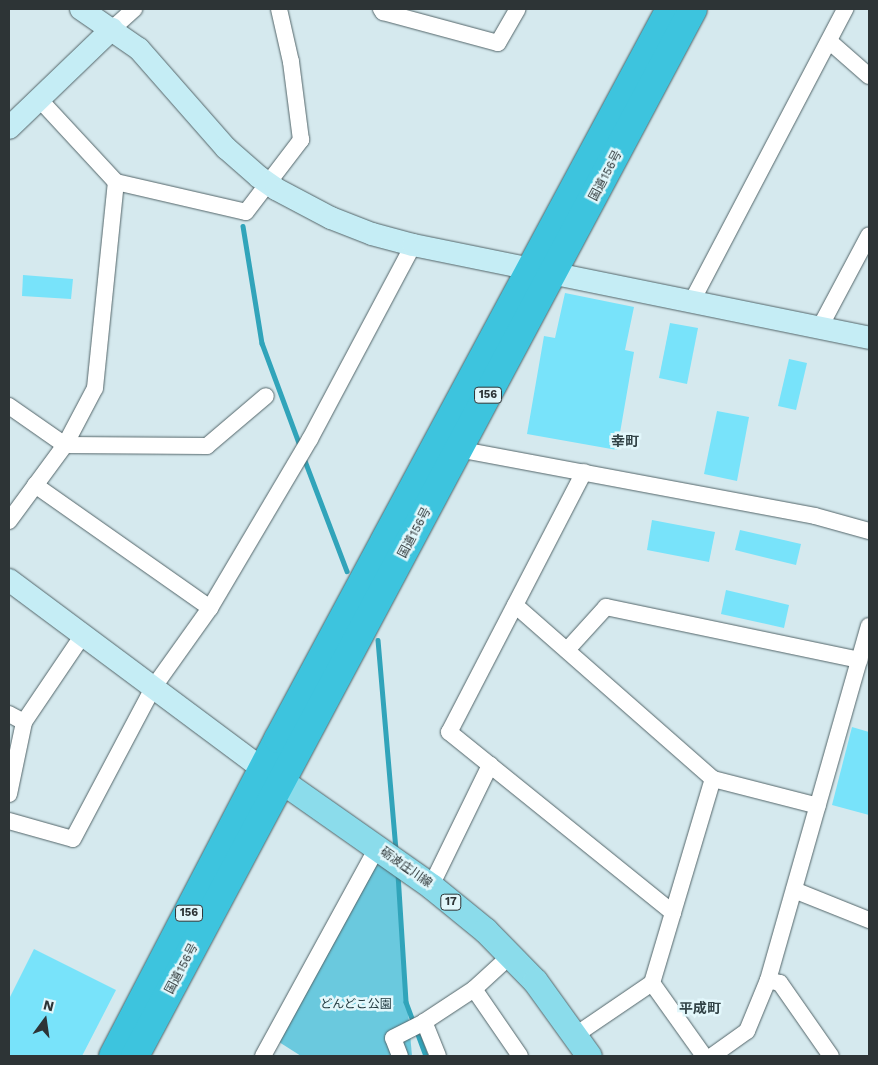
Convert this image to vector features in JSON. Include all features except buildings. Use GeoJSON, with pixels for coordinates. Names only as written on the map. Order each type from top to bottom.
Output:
{"type":"FeatureCollection","features":[{"type":"Feature","properties":{"kind":"highway","name":"国道156号"},"geometry":{"type":"LineString","coordinates":[[544,270],[670,9]]}},
{"type":"Feature","properties":{"kind":"highway","name":"国道156号"},"geometry":{"type":"LineString","coordinates":[[113,1056],[273,775],[544,270],[693,9]]}},
{"type":"Feature","properties":{"kind":"highway","name":"国道156号"},"geometry":{"type":"LineString","coordinates":[[135,1056],[273,775]]}},
{"type":"Feature","properties":{"kind":"main road","name":"砺波庄川線"},"geometry":{"type":"LineString","coordinates":[[273,775],[432,886],[485,930],[535,981],[588,1056]]}},
{"type":"Feature","properties":{"kind":"street"},"geometry":{"type":"LineString","coordinates":[[81,9],[139,48],[226,148],[269,184],[331,218],[372,234],[413,245],[544,270],[820,330],[869,338]]}},
{"type":"Feature","properties":{"kind":"street"},"geometry":{"type":"LineString","coordinates":[[9,128],[134,9]]}},
{"type":"Feature","properties":{"kind":"street"},"geometry":{"type":"LineString","coordinates":[[40,100],[116,182],[246,212],[301,140],[291,62],[279,9]]}},
{"type":"Feature","properties":{"kind":"street"},"geometry":{"type":"LineString","coordinates":[[381,9],[383,12],[498,44],[518,9]]}},
{"type":"Feature","properties":{"kind":"street"},"geometry":{"type":"LineString","coordinates":[[692,301],[845,9]]}},
{"type":"Feature","properties":{"kind":"street"},"geometry":{"type":"LineString","coordinates":[[829,40],[869,76]]}},
{"type":"Feature","properties":{"kind":"street"},"geometry":{"type":"LineString","coordinates":[[9,521],[65,445],[96,388],[116,182]]}},
{"type":"Feature","properties":{"kind":"street"},"geometry":{"type":"LineString","coordinates":[[820,330],[869,235]]}},
{"type":"Feature","properties":{"kind":"street"},"geometry":{"type":"LineString","coordinates":[[9,821],[73,839],[153,688],[210,608],[310,438],[413,245]]}},
{"type":"Feature","properties":{"kind":"street"},"geometry":{"type":"LineString","coordinates":[[9,406],[65,445],[207,446],[266,396]]}},
{"type":"Feature","properties":{"kind":"street"},"geometry":{"type":"LineString","coordinates":[[448,447],[816,516],[869,531]]}},
{"type":"Feature","properties":{"kind":"street"},"geometry":{"type":"LineString","coordinates":[[584,472],[449,732],[673,913]]}},
{"type":"Feature","properties":{"kind":"street"},"geometry":{"type":"LineString","coordinates":[[35,485],[210,608]]}},
{"type":"Feature","properties":{"kind":"street"},"geometry":{"type":"LineString","coordinates":[[9,580],[273,775]]}},
{"type":"Feature","properties":{"kind":"street"},"geometry":{"type":"LineString","coordinates":[[515,605],[713,778],[818,806]]}},
{"type":"Feature","properties":{"kind":"street"},"geometry":{"type":"LineString","coordinates":[[567,650],[606,607],[860,660]]}},
{"type":"Feature","properties":{"kind":"street"},"geometry":{"type":"LineString","coordinates":[[712,1056],[747,1031],[768,980],[869,626]]}},
{"type":"Feature","properties":{"kind":"street"},"geometry":{"type":"LineString","coordinates":[[9,794],[24,722],[83,635]]}},
{"type":"Feature","properties":{"kind":"street"},"geometry":{"type":"LineString","coordinates":[[9,714],[24,722]]}},
{"type":"Feature","properties":{"kind":"street"},"geometry":{"type":"LineString","coordinates":[[432,886],[490,766]]}},
{"type":"Feature","properties":{"kind":"street"},"geometry":{"type":"LineString","coordinates":[[574,1036],[652,983],[713,778]]}},
{"type":"Feature","properties":{"kind":"street"},"geometry":{"type":"LineString","coordinates":[[263,1056],[378,848]]}},
{"type":"Feature","properties":{"kind":"street"},"geometry":{"type":"LineString","coordinates":[[794,890],[869,920]]}},
{"type":"Feature","properties":{"kind":"street"},"geometry":{"type":"LineString","coordinates":[[400,1056],[392,1038],[424,1022],[474,989],[510,956]]}},
{"type":"Feature","properties":{"kind":"street"},"geometry":{"type":"LineString","coordinates":[[768,980],[780,983],[831,1056]]}},
{"type":"Feature","properties":{"kind":"street"},"geometry":{"type":"LineString","coordinates":[[652,983],[704,1056]]}},
{"type":"Feature","properties":{"kind":"street"},"geometry":{"type":"LineString","coordinates":[[474,989],[520,1056]]}},
{"type":"Feature","properties":{"kind":"street"},"geometry":{"type":"LineString","coordinates":[[424,1022],[438,1056]]}},
{"type":"Feature","properties":{"kind":"green space","name":"どんどこ公園"},"geometry":{"type":"Polygon","coordinates":[[[378,861],[395,864],[412,1056],[301,1056],[279,1042],[378,861]]]}},
{"type":"Feature","properties":{"kind":"waterway"},"geometry":{"type":"LineString","coordinates":[[243,226],[262,343],[300,446]]}},
{"type":"Feature","properties":{"kind":"waterway"},"geometry":{"type":"LineString","coordinates":[[304,458],[347,571]]}},
{"type":"Feature","properties":{"kind":"waterway"},"geometry":{"type":"LineString","coordinates":[[378,640],[396,851]]}},
{"type":"Feature","properties":{"kind":"waterway"},"geometry":{"type":"LineString","coordinates":[[398,874],[406,1002],[426,1056]]}},
{"type":"Feature","properties":{"kind":"district","name":"幸町"},"geometry":{"type":"Point","coordinates":[625,441]}},
{"type":"Feature","properties":{"kind":"district","name":"平成町"},"geometry":{"type":"Point","coordinates":[700,1008]}}]}
